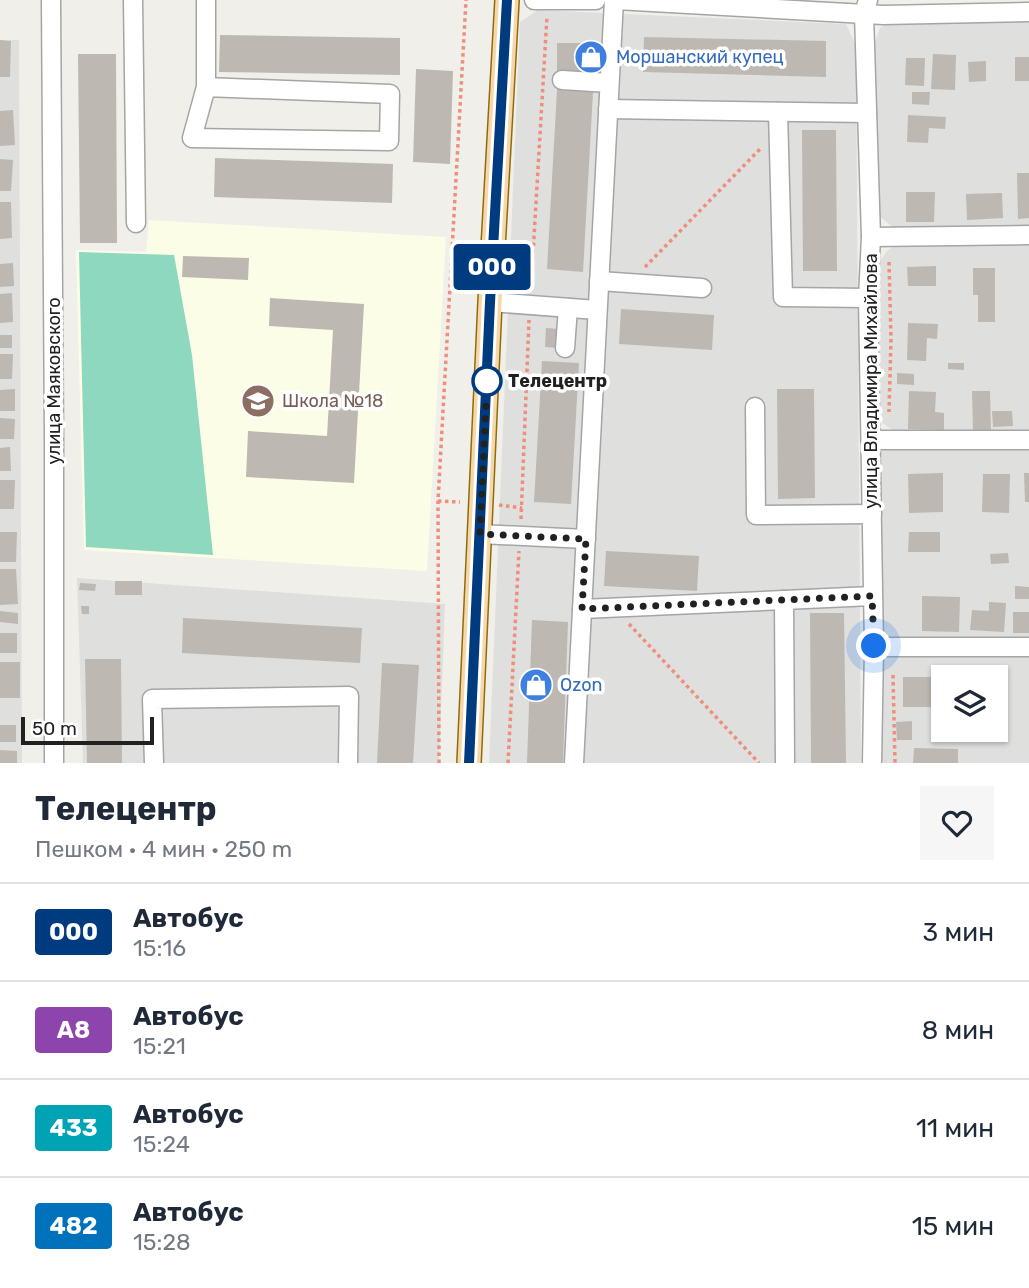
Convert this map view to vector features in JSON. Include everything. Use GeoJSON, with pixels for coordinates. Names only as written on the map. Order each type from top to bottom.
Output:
{"type":"FeatureCollection","features":[{"type":"Feature","properties":{"kind":"main road"},"geometry":{"type":"LineString","coordinates":[[469,763],[506,0]]}},
{"type":"Feature","properties":{"kind":"street","name":"улица Маяковского"},"geometry":{"type":"LineString","coordinates":[[51,0],[54,763]]}},
{"type":"Feature","properties":{"kind":"street"},"geometry":{"type":"LineString","coordinates":[[133,0],[136,223]]}},
{"type":"Feature","properties":{"kind":"street"},"geometry":{"type":"LineString","coordinates":[[206,0],[206,87],[192,138],[389,141],[390,94],[206,87]]}},
{"type":"Feature","properties":{"kind":"street"},"geometry":{"type":"LineString","coordinates":[[534,0],[596,0]]}},
{"type":"Feature","properties":{"kind":"street"},"geometry":{"type":"LineString","coordinates":[[574,763],[615,0],[1029,12]]}},
{"type":"Feature","properties":{"kind":"street","name":"улица Владимира Михайлова"},"geometry":{"type":"LineString","coordinates":[[866,7],[867,113],[880,237],[868,298],[880,440],[872,514],[872,763]]}},
{"type":"Feature","properties":{"kind":"street"},"geometry":{"type":"LineString","coordinates":[[562,80],[609,83]]}},
{"type":"Feature","properties":{"kind":"street"},"geometry":{"type":"LineString","coordinates":[[608,109],[867,113]]}},
{"type":"Feature","properties":{"kind":"street"},"geometry":{"type":"LineString","coordinates":[[778,111],[783,297],[868,298]]}},
{"type":"Feature","properties":{"kind":"street"},"geometry":{"type":"LineString","coordinates":[[880,237],[1029,234]]}},
{"type":"Feature","properties":{"kind":"street"},"geometry":{"type":"LineString","coordinates":[[599,281],[702,288]]}},
{"type":"Feature","properties":{"kind":"street"},"geometry":{"type":"LineString","coordinates":[[490,302],[597,310]]}},
{"type":"Feature","properties":{"kind":"street"},"geometry":{"type":"LineString","coordinates":[[565,348],[568,308]]}},
{"type":"Feature","properties":{"kind":"street"},"geometry":{"type":"LineString","coordinates":[[755,407],[756,515],[872,514]]}},
{"type":"Feature","properties":{"kind":"street"},"geometry":{"type":"LineString","coordinates":[[880,440],[1029,440]]}},
{"type":"Feature","properties":{"kind":"street"},"geometry":{"type":"LineString","coordinates":[[480,534],[586,539]]}},
{"type":"Feature","properties":{"kind":"street"},"geometry":{"type":"LineString","coordinates":[[582,609],[872,596]]}},
{"type":"Feature","properties":{"kind":"street"},"geometry":{"type":"LineString","coordinates":[[784,600],[785,763]]}},
{"type":"Feature","properties":{"kind":"street"},"geometry":{"type":"LineString","coordinates":[[874,646],[1029,648]]}},
{"type":"Feature","properties":{"kind":"street"},"geometry":{"type":"LineString","coordinates":[[154,763],[152,699],[349,696],[348,763]]}},
{"type":"Feature","properties":{"kind":"path"},"geometry":{"type":"LineString","coordinates":[[439,763],[438,501],[466,0]]}},
{"type":"Feature","properties":{"kind":"path"},"geometry":{"type":"LineString","coordinates":[[508,763],[548,1]]}},
{"type":"Feature","properties":{"kind":"path"},"geometry":{"type":"LineString","coordinates":[[629,283],[778,131]]}},
{"type":"Feature","properties":{"kind":"path"},"geometry":{"type":"LineString","coordinates":[[880,237],[891,339],[880,440]]}},
{"type":"Feature","properties":{"kind":"path"},"geometry":{"type":"LineString","coordinates":[[614,608],[759,763]]}},
{"type":"Feature","properties":{"kind":"path"},"geometry":{"type":"LineString","coordinates":[[892,647],[895,763]]}},
{"type":"Feature","properties":{"kind":"shaded area"},"geometry":{"type":"Polygon","coordinates":[[[538,10],[846,24],[856,46],[861,763],[489,763],[520,22],[538,10]]]}},
{"type":"Feature","properties":{"kind":"shaded area"},"geometry":{"type":"Polygon","coordinates":[[[1029,22],[1029,227],[894,228],[878,215],[874,45],[880,28],[889,23],[1029,22]]]}},
{"type":"Feature","properties":{"kind":"shaded area"},"geometry":{"type":"Polygon","coordinates":[[[0,40],[19,40],[22,763],[0,763],[0,40]]]}},
{"type":"Feature","properties":{"kind":"shaded area","name":"Школа №18"},"geometry":{"type":"Polygon","coordinates":[[[149,220],[446,237],[427,571],[84,550],[76,250],[146,252],[149,220]]]}},
{"type":"Feature","properties":{"kind":"shaded area"},"geometry":{"type":"Polygon","coordinates":[[[1029,239],[1029,434],[895,432],[877,419],[874,269],[887,251],[900,241],[1029,239]]]}},
{"type":"Feature","properties":{"kind":"shaded area"},"geometry":{"type":"Polygon","coordinates":[[[1029,444],[1029,638],[889,638],[876,630],[876,456],[879,448],[1029,444]]]}},
{"type":"Feature","properties":{"kind":"shaded area"},"geometry":{"type":"Polygon","coordinates":[[[77,578],[445,604],[439,763],[83,763],[77,578]]]}},
{"type":"Feature","properties":{"kind":"shaded area"},"geometry":{"type":"Polygon","coordinates":[[[1029,651],[1029,763],[880,763],[880,665],[883,655],[1029,651]]]}},
{"type":"Feature","properties":{"kind":"green space"},"geometry":{"type":"Polygon","coordinates":[[[79,252],[174,255],[192,355],[213,555],[86,547],[79,252]]]}},
{"type":"Feature","properties":{"kind":"building"},"geometry":{"type":"Polygon","coordinates":[[[220,35],[400,38],[400,75],[219,72],[220,35]]]}},
{"type":"Feature","properties":{"kind":"building"},"geometry":{"type":"Polygon","coordinates":[[[644,37],[826,41],[826,77],[643,72],[644,37]]]}},
{"type":"Feature","properties":{"kind":"building"},"geometry":{"type":"Polygon","coordinates":[[[0,40],[11,41],[10,77],[0,77],[0,40]]]}},
{"type":"Feature","properties":{"kind":"building"},"geometry":{"type":"Polygon","coordinates":[[[557,43],[606,43],[605,71],[557,71],[557,43]]]}},
{"type":"Feature","properties":{"kind":"building"},"geometry":{"type":"Polygon","coordinates":[[[78,54],[116,54],[117,243],[80,243],[78,54]]]}},
{"type":"Feature","properties":{"kind":"building"},"geometry":{"type":"Polygon","coordinates":[[[933,54],[956,55],[955,90],[931,89],[933,54]]]}},
{"type":"Feature","properties":{"kind":"building"},"geometry":{"type":"Polygon","coordinates":[[[1015,57],[1029,57],[1029,81],[1015,81],[1015,57]]]}},
{"type":"Feature","properties":{"kind":"building"},"geometry":{"type":"Polygon","coordinates":[[[906,58],[925,58],[924,86],[905,85],[906,58]]]}},
{"type":"Feature","properties":{"kind":"building"},"geometry":{"type":"Polygon","coordinates":[[[986,61],[986,81],[969,82],[968,62],[986,61]]]}},
{"type":"Feature","properties":{"kind":"building"},"geometry":{"type":"Polygon","coordinates":[[[416,69],[453,71],[450,164],[413,162],[416,69]]]}},
{"type":"Feature","properties":{"kind":"building"},"geometry":{"type":"Polygon","coordinates":[[[557,90],[593,92],[583,272],[547,269],[557,90]]]}},
{"type":"Feature","properties":{"kind":"building"},"geometry":{"type":"Polygon","coordinates":[[[912,92],[930,92],[929,105],[912,104],[912,92]]]}},
{"type":"Feature","properties":{"kind":"building"},"geometry":{"type":"Polygon","coordinates":[[[13,110],[15,145],[0,146],[0,111],[13,110]]]}},
{"type":"Feature","properties":{"kind":"building"},"geometry":{"type":"Polygon","coordinates":[[[908,115],[946,117],[945,129],[929,128],[928,143],[907,142],[908,115]]]}},
{"type":"Feature","properties":{"kind":"building"},"geometry":{"type":"Polygon","coordinates":[[[802,130],[836,130],[837,271],[803,271],[802,130]]]}},
{"type":"Feature","properties":{"kind":"building"},"geometry":{"type":"Polygon","coordinates":[[[215,158],[393,164],[392,203],[214,197],[215,158]]]}},
{"type":"Feature","properties":{"kind":"building"},"geometry":{"type":"Polygon","coordinates":[[[0,159],[13,160],[11,191],[0,191],[0,159]]]}},
{"type":"Feature","properties":{"kind":"building"},"geometry":{"type":"Polygon","coordinates":[[[1017,173],[1029,173],[1029,218],[1018,219],[1017,173]]]}},
{"type":"Feature","properties":{"kind":"building"},"geometry":{"type":"Polygon","coordinates":[[[906,192],[935,192],[934,222],[906,222],[906,192]]]}},
{"type":"Feature","properties":{"kind":"building"},"geometry":{"type":"Polygon","coordinates":[[[1002,193],[1003,218],[967,220],[966,194],[1002,193]]]}},
{"type":"Feature","properties":{"kind":"building"},"geometry":{"type":"Polygon","coordinates":[[[0,202],[11,202],[12,238],[0,239],[0,202]]]}},
{"type":"Feature","properties":{"kind":"building"},"geometry":{"type":"Polygon","coordinates":[[[183,256],[249,258],[248,280],[182,277],[183,256]]]}},
{"type":"Feature","properties":{"kind":"building"},"geometry":{"type":"Polygon","coordinates":[[[13,263],[14,286],[0,287],[0,264],[13,263]]]}},
{"type":"Feature","properties":{"kind":"building"},"geometry":{"type":"Polygon","coordinates":[[[936,266],[936,286],[908,286],[907,267],[936,266]]]}},
{"type":"Feature","properties":{"kind":"building"},"geometry":{"type":"Polygon","coordinates":[[[973,268],[995,268],[995,322],[978,322],[978,295],[973,295],[973,268]]]}},
{"type":"Feature","properties":{"kind":"building"},"geometry":{"type":"Polygon","coordinates":[[[12,293],[13,322],[0,323],[0,294],[12,293]]]}},
{"type":"Feature","properties":{"kind":"building"},"geometry":{"type":"Polygon","coordinates":[[[270,298],[364,304],[354,483],[246,477],[248,431],[327,436],[333,330],[269,326],[270,298]]]}},
{"type":"Feature","properties":{"kind":"building"},"geometry":{"type":"Polygon","coordinates":[[[621,309],[714,315],[712,350],[619,344],[621,309]]]}},
{"type":"Feature","properties":{"kind":"building"},"geometry":{"type":"Polygon","coordinates":[[[908,323],[938,324],[937,339],[927,338],[926,361],[907,360],[908,323]]]}},
{"type":"Feature","properties":{"kind":"building"},"geometry":{"type":"Polygon","coordinates":[[[546,328],[559,329],[558,348],[545,347],[546,328]]]}},
{"type":"Feature","properties":{"kind":"building"},"geometry":{"type":"Polygon","coordinates":[[[0,335],[12,335],[12,348],[0,348],[0,335]]]}},
{"type":"Feature","properties":{"kind":"building"},"geometry":{"type":"Polygon","coordinates":[[[0,354],[13,354],[12,379],[0,379],[0,354]]]}},
{"type":"Feature","properties":{"kind":"building"},"geometry":{"type":"Polygon","coordinates":[[[542,361],[579,363],[571,504],[534,502],[542,361]]]}},
{"type":"Feature","properties":{"kind":"building"},"geometry":{"type":"Polygon","coordinates":[[[948,363],[964,363],[964,370],[948,369],[948,363]]]}},
{"type":"Feature","properties":{"kind":"building"},"geometry":{"type":"Polygon","coordinates":[[[897,373],[914,374],[914,385],[897,384],[897,373]]]}},
{"type":"Feature","properties":{"kind":"building"},"geometry":{"type":"Polygon","coordinates":[[[15,389],[15,411],[0,411],[0,390],[15,389]]]}},
{"type":"Feature","properties":{"kind":"building"},"geometry":{"type":"Polygon","coordinates":[[[777,389],[814,389],[815,498],[778,499],[777,389]]]}},
{"type":"Feature","properties":{"kind":"building"},"geometry":{"type":"Polygon","coordinates":[[[909,391],[936,392],[935,412],[944,413],[944,430],[908,429],[909,391]]]}},
{"type":"Feature","properties":{"kind":"building"},"geometry":{"type":"Polygon","coordinates":[[[972,391],[990,391],[991,430],[973,430],[972,391]]]}},
{"type":"Feature","properties":{"kind":"building"},"geometry":{"type":"Polygon","coordinates":[[[992,411],[1012,411],[1013,426],[993,427],[992,411]]]}},
{"type":"Feature","properties":{"kind":"building"},"geometry":{"type":"Polygon","coordinates":[[[0,418],[15,419],[14,439],[0,439],[0,418]]]}},
{"type":"Feature","properties":{"kind":"building"},"geometry":{"type":"Polygon","coordinates":[[[10,447],[11,471],[0,471],[0,448],[10,447]]]}},
{"type":"Feature","properties":{"kind":"building"},"geometry":{"type":"Polygon","coordinates":[[[943,473],[943,512],[909,513],[908,474],[943,473]]]}},
{"type":"Feature","properties":{"kind":"building"},"geometry":{"type":"Polygon","coordinates":[[[1024,473],[1029,473],[1029,502],[1025,502],[1024,473]]]}},
{"type":"Feature","properties":{"kind":"building"},"geometry":{"type":"Polygon","coordinates":[[[983,474],[1010,474],[1009,513],[982,512],[983,474]]]}},
{"type":"Feature","properties":{"kind":"building"},"geometry":{"type":"Polygon","coordinates":[[[0,480],[15,480],[14,509],[0,509],[0,480]]]}},
{"type":"Feature","properties":{"kind":"building"},"geometry":{"type":"Polygon","coordinates":[[[0,532],[17,532],[16,562],[0,562],[0,532]]]}},
{"type":"Feature","properties":{"kind":"building"},"geometry":{"type":"Polygon","coordinates":[[[909,532],[940,532],[940,552],[908,552],[909,532]]]}},
{"type":"Feature","properties":{"kind":"building"},"geometry":{"type":"Polygon","coordinates":[[[606,551],[699,556],[697,591],[604,586],[606,551]]]}},
{"type":"Feature","properties":{"kind":"building"},"geometry":{"type":"Polygon","coordinates":[[[1008,553],[1009,563],[991,564],[990,554],[1008,553]]]}},
{"type":"Feature","properties":{"kind":"building"},"geometry":{"type":"Polygon","coordinates":[[[0,569],[16,569],[18,604],[0,605],[0,569]]]}},
{"type":"Feature","properties":{"kind":"building"},"geometry":{"type":"Polygon","coordinates":[[[115,581],[142,581],[142,595],[115,595],[115,581]]]}},
{"type":"Feature","properties":{"kind":"building"},"geometry":{"type":"Polygon","coordinates":[[[80,583],[96,584],[95,591],[79,590],[80,583]]]}},
{"type":"Feature","properties":{"kind":"building"},"geometry":{"type":"Polygon","coordinates":[[[1015,586],[1029,587],[1029,599],[1015,599],[1015,586]]]}},
{"type":"Feature","properties":{"kind":"building"},"geometry":{"type":"Polygon","coordinates":[[[922,596],[960,597],[959,632],[922,631],[922,596]]]}},
{"type":"Feature","properties":{"kind":"building"},"geometry":{"type":"Polygon","coordinates":[[[989,602],[1006,603],[1004,632],[970,630],[972,610],[989,611],[989,602]]]}},
{"type":"Feature","properties":{"kind":"building"},"geometry":{"type":"Polygon","coordinates":[[[81,606],[89,606],[89,614],[82,614],[81,606]]]}},
{"type":"Feature","properties":{"kind":"building"},"geometry":{"type":"Polygon","coordinates":[[[0,611],[18,613],[18,624],[0,622],[0,611]]]}},
{"type":"Feature","properties":{"kind":"building"},"geometry":{"type":"Polygon","coordinates":[[[1013,612],[1029,612],[1029,633],[1013,633],[1013,612]]]}},
{"type":"Feature","properties":{"kind":"building"},"geometry":{"type":"Polygon","coordinates":[[[810,613],[844,613],[846,763],[811,763],[810,613]]]}},
{"type":"Feature","properties":{"kind":"building"},"geometry":{"type":"Polygon","coordinates":[[[183,618],[362,628],[360,663],[182,653],[183,618]]]}},
{"type":"Feature","properties":{"kind":"building"},"geometry":{"type":"Polygon","coordinates":[[[532,620],[568,622],[563,763],[527,763],[532,620]]]}},
{"type":"Feature","properties":{"kind":"building"},"geometry":{"type":"Polygon","coordinates":[[[0,633],[17,633],[17,653],[0,653],[0,633]]]}},
{"type":"Feature","properties":{"kind":"building"},"geometry":{"type":"Polygon","coordinates":[[[85,659],[121,659],[122,763],[87,763],[85,659]]]}},
{"type":"Feature","properties":{"kind":"building"},"geometry":{"type":"Polygon","coordinates":[[[0,662],[20,662],[20,698],[0,698],[0,662]]]}},
{"type":"Feature","properties":{"kind":"building"},"geometry":{"type":"Polygon","coordinates":[[[382,663],[419,665],[413,763],[377,763],[382,663]]]}},
{"type":"Feature","properties":{"kind":"building"},"geometry":{"type":"Polygon","coordinates":[[[903,677],[931,677],[931,707],[903,707],[903,677]]]}},
{"type":"Feature","properties":{"kind":"building"},"geometry":{"type":"Polygon","coordinates":[[[912,721],[912,740],[897,740],[896,722],[912,721]]]}},
{"type":"Feature","properties":{"kind":"building"},"geometry":{"type":"Polygon","coordinates":[[[0,725],[16,725],[16,742],[0,742],[0,725]]]}},
{"type":"Feature","properties":{"kind":"building"},"geometry":{"type":"Polygon","coordinates":[[[914,748],[958,749],[958,763],[913,763],[914,748]]]}},
{"type":"Feature","properties":{"kind":"building"},"geometry":{"type":"Polygon","coordinates":[[[0,750],[17,751],[17,763],[0,763],[0,750]]]}},
{"type":"Feature","properties":{"kind":"bus line","name":"000"},"geometry":{"type":"LineString","coordinates":[[469,763],[507,0]]}},
{"type":"Feature","properties":{"kind":"place","name":"Моршанский купец"},"geometry":{"type":"Point","coordinates":[591,57]}},
{"type":"Feature","properties":{"kind":"place","name":"Телецентр"},"geometry":{"type":"Point","coordinates":[487,381]}},
{"type":"Feature","properties":{"kind":"place","name":"Школа №18"},"geometry":{"type":"Point","coordinates":[258,401]}},
{"type":"Feature","properties":{"kind":"place","name":"Ozon"},"geometry":{"type":"Point","coordinates":[536,685]}},
{"type":"Feature","properties":{"kind":"route"},"geometry":{"type":"LineString","coordinates":[[487,381],[480,534],[586,539],[582,609],[872,596],[874,646]]}}]}
